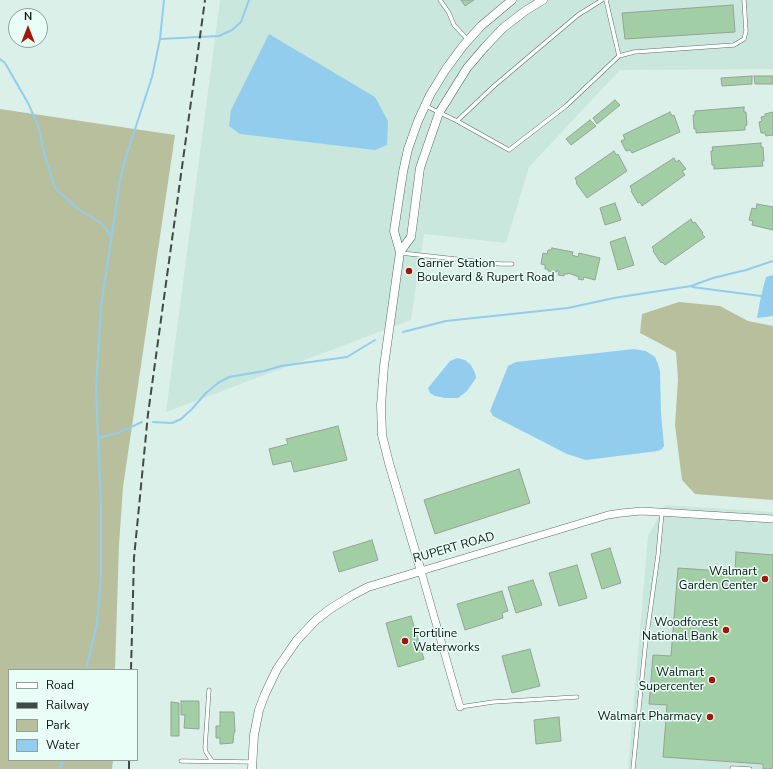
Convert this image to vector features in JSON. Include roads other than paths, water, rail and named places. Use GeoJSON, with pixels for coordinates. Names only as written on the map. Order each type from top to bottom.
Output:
{"type":"FeatureCollection","features":[{"type":"Feature","properties":{"kind":"street"},"geometry":{"type":"LineString","coordinates":[[460,707],[389,463],[382,435],[381,405],[384,366],[400,252],[394,231],[408,149],[425,106],[446,69],[468,40],[481,26],[512,0]]}},
{"type":"Feature","properties":{"kind":"street"},"geometry":{"type":"LineString","coordinates":[[400,252],[411,237],[420,168],[439,113],[467,68],[485,47],[503,28],[525,11],[543,0]]}},
{"type":"Feature","properties":{"kind":"street","name":"RUPERT ROAD"},"geometry":{"type":"LineString","coordinates":[[252,766],[254,735],[259,710],[277,668],[297,640],[316,620],[351,596],[375,585],[608,515],[642,511],[773,519]]}},
{"type":"Feature","properties":{"kind":"lane"},"geometry":{"type":"LineString","coordinates":[[440,0],[449,13],[454,24],[468,40]]}},
{"type":"Feature","properties":{"kind":"lane"},"geometry":{"type":"LineString","coordinates":[[458,121],[494,86],[572,20],[602,0]]}},
{"type":"Feature","properties":{"kind":"lane"},"geometry":{"type":"LineString","coordinates":[[606,0],[619,56]]}},
{"type":"Feature","properties":{"kind":"lane"},"geometry":{"type":"LineString","coordinates":[[425,106],[458,121],[509,150],[566,106],[619,56],[634,52],[734,46],[744,39],[746,31],[744,0]]}},
{"type":"Feature","properties":{"kind":"lane"},"geometry":{"type":"LineString","coordinates":[[400,252],[512,264]]}},
{"type":"Feature","properties":{"kind":"lane"},"geometry":{"type":"LineString","coordinates":[[633,769],[645,648],[658,555],[662,512]]}},
{"type":"Feature","properties":{"kind":"lane"},"geometry":{"type":"LineString","coordinates":[[209,690],[205,748],[212,761]]}},
{"type":"Feature","properties":{"kind":"lane"},"geometry":{"type":"LineString","coordinates":[[460,707],[493,702],[577,697]]}},
{"type":"Feature","properties":{"kind":"lane"},"geometry":{"type":"LineString","coordinates":[[181,761],[212,761],[252,766]]}},
{"type":"Feature","properties":{"kind":"lane"},"geometry":{"type":"LineString","coordinates":[[732,768],[750,769]]}},
{"type":"Feature","properties":{"kind":"water"},"geometry":{"type":"Polygon","coordinates":[[[269,34],[375,97],[388,121],[387,145],[375,150],[240,134],[229,126],[231,110],[269,34]]]}},
{"type":"Feature","properties":{"kind":"water"},"geometry":{"type":"Polygon","coordinates":[[[773,275],[773,316],[757,318],[766,277],[773,275]]]}},
{"type":"Feature","properties":{"kind":"water"},"geometry":{"type":"Polygon","coordinates":[[[634,349],[646,351],[655,357],[660,371],[661,413],[664,446],[658,451],[586,460],[567,454],[493,416],[490,411],[508,366],[516,362],[634,349]]]}},
{"type":"Feature","properties":{"kind":"water"},"geometry":{"type":"Polygon","coordinates":[[[457,358],[465,360],[471,365],[475,373],[476,378],[467,391],[458,398],[445,398],[435,396],[430,393],[428,388],[450,361],[457,358]]]}},
{"type":"Feature","properties":{"kind":"waterway"},"geometry":{"type":"LineString","coordinates":[[86,669],[97,624],[101,574],[101,507],[96,389],[101,307],[120,180],[152,77],[160,39],[164,0]]}},
{"type":"Feature","properties":{"kind":"waterway"},"geometry":{"type":"LineString","coordinates":[[160,39],[219,36],[232,30],[241,22],[249,0]]}},
{"type":"Feature","properties":{"kind":"waterway"},"geometry":{"type":"LineString","coordinates":[[0,59],[5,63],[28,103],[38,125],[45,157],[55,188],[78,209],[101,223],[112,237]]}},
{"type":"Feature","properties":{"kind":"waterway"},"geometry":{"type":"LineString","coordinates":[[403,332],[446,321],[568,308],[614,298],[691,286],[713,278],[746,270],[773,261]]}},
{"type":"Feature","properties":{"kind":"waterway"},"geometry":{"type":"LineString","coordinates":[[692,287],[761,296]]}},
{"type":"Feature","properties":{"kind":"waterway"},"geometry":{"type":"LineString","coordinates":[[153,422],[172,423],[181,419],[206,393],[218,383],[229,377],[264,371],[281,366],[347,357],[375,340]]}},
{"type":"Feature","properties":{"kind":"waterway"},"geometry":{"type":"LineString","coordinates":[[98,438],[118,433],[142,422]]}},
{"type":"Feature","properties":{"kind":"waterway"},"geometry":{"type":"LineString","coordinates":[[60,769],[63,761]]}},
{"type":"Feature","properties":{"kind":"railway"},"geometry":{"type":"LineString","coordinates":[[131,669],[134,558],[148,414],[205,0]]}},
{"type":"Feature","properties":{"kind":"railway"},"geometry":{"type":"LineString","coordinates":[[129,761],[129,769]]}},
{"type":"Feature","properties":{"kind":"place","name":"Garner Station Boulevard & Rupert Road"},"geometry":{"type":"Point","coordinates":[409,271]}},
{"type":"Feature","properties":{"kind":"place","name":"Walmart Garden Center"},"geometry":{"type":"Point","coordinates":[765,579]}},
{"type":"Feature","properties":{"kind":"place","name":"Woodforest National Bank"},"geometry":{"type":"Point","coordinates":[726,630]}},
{"type":"Feature","properties":{"kind":"place","name":"Fortiline Waterworks"},"geometry":{"type":"Point","coordinates":[405,641]}},
{"type":"Feature","properties":{"kind":"place","name":"Walmart Supercenter"},"geometry":{"type":"Point","coordinates":[712,680]}},
{"type":"Feature","properties":{"kind":"place","name":"Walmart Pharmacy"},"geometry":{"type":"Point","coordinates":[710,717]}}]}
